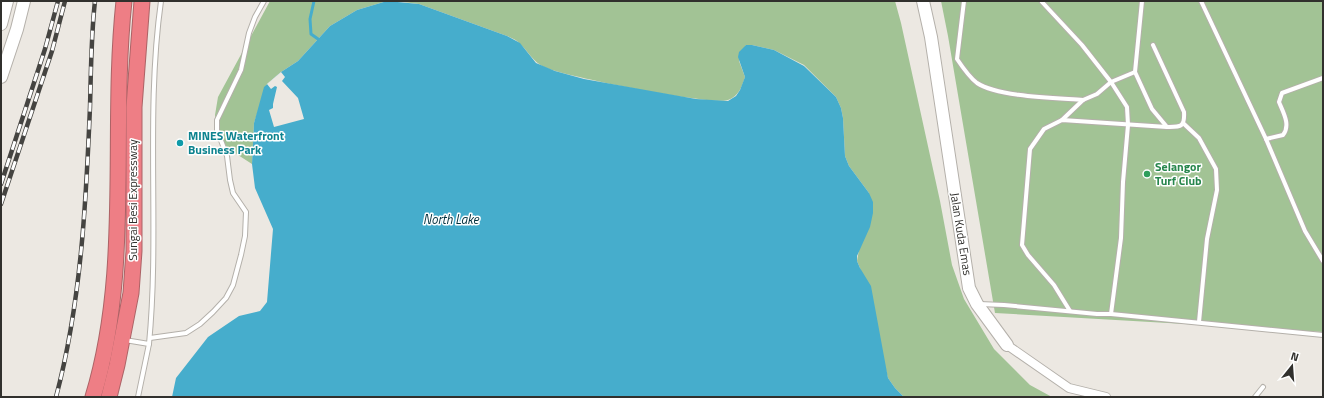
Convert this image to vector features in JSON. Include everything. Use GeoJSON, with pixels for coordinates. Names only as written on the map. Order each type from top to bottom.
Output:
{"type":"FeatureCollection","features":[{"type":"Feature","properties":{"kind":"highway","name":"Sungai Besi Expressway"},"geometry":{"type":"LineString","coordinates":[[93,397],[103,360],[115,267],[120,70],[124,1]]}},
{"type":"Feature","properties":{"kind":"highway","name":"Sungai Besi Expressway"},"geometry":{"type":"LineString","coordinates":[[109,397],[132,293],[134,251],[134,107],[142,1]]}},
{"type":"Feature","properties":{"kind":"street"},"geometry":{"type":"LineString","coordinates":[[1,24],[7,1]]}},
{"type":"Feature","properties":{"kind":"street"},"geometry":{"type":"LineString","coordinates":[[1,77],[17,29],[24,1]]}},
{"type":"Feature","properties":{"kind":"street","name":"Jalan Kuda Emas"},"geometry":{"type":"LineString","coordinates":[[923,1],[931,37],[969,288],[977,304],[1007,345],[1069,388],[1106,397]]}},
{"type":"Feature","properties":{"kind":"lane"},"geometry":{"type":"LineString","coordinates":[[138,397],[150,338],[152,301],[154,75],[161,1]]}},
{"type":"Feature","properties":{"kind":"lane"},"geometry":{"type":"LineString","coordinates":[[150,338],[186,333],[200,324],[213,312],[226,298],[233,285],[243,249],[246,212],[233,193],[227,156],[217,130],[217,120],[241,70],[249,33],[255,16],[264,1]]}},
{"type":"Feature","properties":{"kind":"lane"},"geometry":{"type":"LineString","coordinates":[[964,1],[958,60],[976,83],[992,90],[1040,97],[1082,100]]}},
{"type":"Feature","properties":{"kind":"lane"},"geometry":{"type":"LineString","coordinates":[[1142,1],[1135,72],[1152,109],[1167,127]]}},
{"type":"Feature","properties":{"kind":"lane"},"geometry":{"type":"LineString","coordinates":[[1201,1],[1266,139],[1305,231],[1323,261]]}},
{"type":"Feature","properties":{"kind":"lane"},"geometry":{"type":"LineString","coordinates":[[1042,2],[1082,45],[1111,82],[1127,107],[1128,125],[1123,182],[1121,238],[1111,314]]}},
{"type":"Feature","properties":{"kind":"lane"},"geometry":{"type":"LineString","coordinates":[[1062,120],[1179,127],[1183,123],[1184,112],[1153,45]]}},
{"type":"Feature","properties":{"kind":"lane"},"geometry":{"type":"LineString","coordinates":[[1070,311],[1054,285],[1028,255],[1022,245],[1030,149],[1044,129],[1062,120],[1082,100],[1097,94],[1111,82],[1135,72]]}},
{"type":"Feature","properties":{"kind":"lane"},"geometry":{"type":"LineString","coordinates":[[1266,139],[1283,135],[1287,128],[1279,102],[1282,93],[1323,78]]}},
{"type":"Feature","properties":{"kind":"lane"},"geometry":{"type":"LineString","coordinates":[[1183,123],[1199,138],[1216,169],[1217,190],[1207,239],[1199,322]]}},
{"type":"Feature","properties":{"kind":"lane"},"geometry":{"type":"LineString","coordinates":[[977,304],[1111,314],[1323,335]]}},
{"type":"Feature","properties":{"kind":"lane"},"geometry":{"type":"LineString","coordinates":[[122,340],[149,344]]}},
{"type":"Feature","properties":{"kind":"lane"},"geometry":{"type":"LineString","coordinates":[[1255,397],[1263,387]]}},
{"type":"Feature","properties":{"kind":"green space"},"geometry":{"type":"Polygon","coordinates":[[[270,1],[387,1],[357,10],[330,26],[298,61],[281,72],[267,84],[254,123],[252,164],[224,146],[217,133],[215,115],[218,97],[270,1]]]}},
{"type":"Feature","properties":{"kind":"green space"},"geometry":{"type":"Polygon","coordinates":[[[395,1],[895,1],[940,201],[952,265],[964,299],[994,349],[1030,385],[1052,397],[904,397],[895,388],[888,378],[857,261],[869,193],[849,166],[845,156],[843,118],[841,108],[836,97],[804,65],[774,50],[746,45],[739,61],[745,77],[740,90],[732,98],[717,101],[668,95],[578,77],[544,67],[540,65],[517,41],[511,38],[419,4],[395,1]]]}},
{"type":"Feature","properties":{"kind":"green space","name":"Selangor Turf Club"},"geometry":{"type":"Polygon","coordinates":[[[941,1],[1323,1],[1323,332],[995,313],[941,1]]]}},
{"type":"Feature","properties":{"kind":"water","name":"North Lake"},"geometry":{"type":"Polygon","coordinates":[[[387,1],[419,4],[507,36],[520,43],[536,63],[555,71],[584,79],[696,99],[728,101],[736,96],[745,77],[738,57],[739,52],[746,45],[774,50],[804,66],[836,97],[841,108],[843,118],[845,156],[849,166],[869,193],[873,202],[873,213],[870,227],[857,256],[857,261],[871,286],[888,378],[904,397],[172,397],[176,378],[208,337],[239,316],[260,311],[267,302],[273,229],[255,188],[252,164],[254,123],[264,87],[281,72],[298,61],[330,26],[357,10],[387,1]]]}},
{"type":"Feature","properties":{"kind":"pier"},"geometry":{"type":"Polygon","coordinates":[[[281,72],[285,77],[282,81],[298,98],[304,119],[274,127],[269,110],[273,108],[277,87],[275,86],[271,89],[267,84],[281,72]]]}},
{"type":"Feature","properties":{"kind":"waterway"},"geometry":{"type":"LineString","coordinates":[[314,1],[310,19],[311,34],[318,39]]}},
{"type":"Feature","properties":{"kind":"railway"},"geometry":{"type":"LineString","coordinates":[[1,184],[45,49],[58,1]]}},
{"type":"Feature","properties":{"kind":"railway"},"geometry":{"type":"LineString","coordinates":[[1,204],[52,51],[65,1]]}},
{"type":"Feature","properties":{"kind":"railway"},"geometry":{"type":"LineString","coordinates":[[56,397],[71,326],[81,253],[87,180],[92,41],[95,1]]}},
{"type":"Feature","properties":{"kind":"place","name":"MINES Waterfront Business Park"},"geometry":{"type":"Point","coordinates":[180,143]}},
{"type":"Feature","properties":{"kind":"place","name":"Selangor Turf Club"},"geometry":{"type":"Point","coordinates":[1147,174]}}]}
